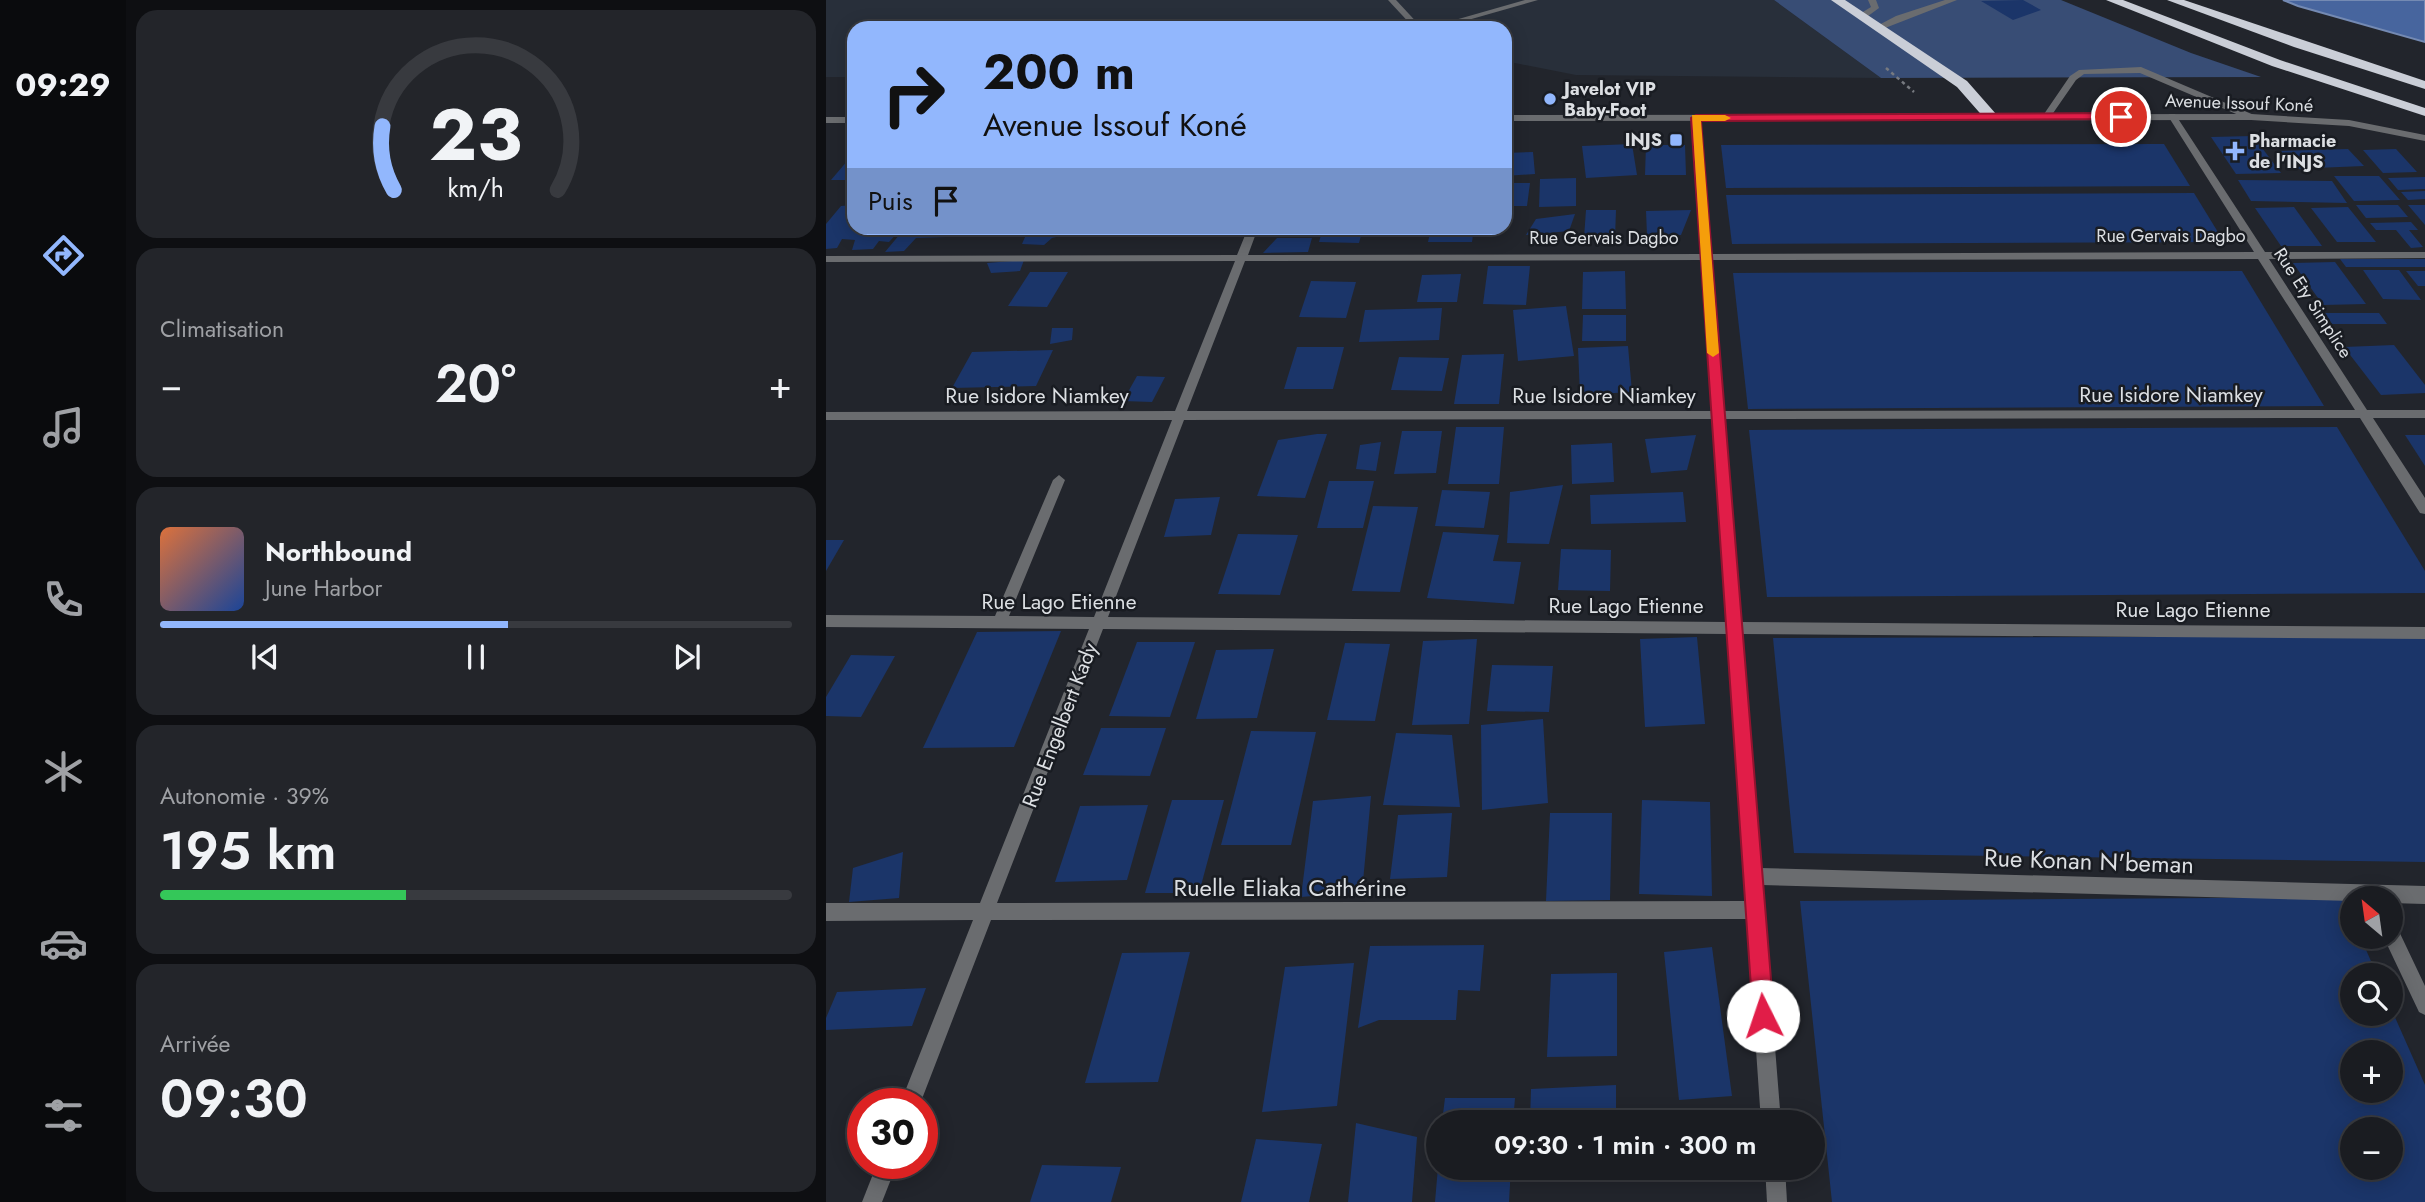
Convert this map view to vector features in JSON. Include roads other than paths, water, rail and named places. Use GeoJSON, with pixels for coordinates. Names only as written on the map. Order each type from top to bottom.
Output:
{"type":"FeatureCollection","features":[{"type":"Feature","properties":{"kind":"highway"},"geometry":{"type":"LineString","coordinates":[[1837,0],[1962,84],[1991,117]]}},
{"type":"Feature","properties":{"kind":"highway"},"geometry":{"type":"LineString","coordinates":[[2112,0],[2276,63],[2425,112]]}},
{"type":"Feature","properties":{"kind":"highway"},"geometry":{"type":"LineString","coordinates":[[2174,0],[2425,85]]}},
{"type":"Feature","properties":{"kind":"street"},"geometry":{"type":"LineString","coordinates":[[1392,0],[1412,21]]}},
{"type":"Feature","properties":{"kind":"street"},"geometry":{"type":"LineString","coordinates":[[1457,21],[1534,0]]}},
{"type":"Feature","properties":{"kind":"street"},"geometry":{"type":"LineString","coordinates":[[1861,17],[1875,8],[1872,0]]}},
{"type":"Feature","properties":{"kind":"street"},"geometry":{"type":"LineString","coordinates":[[1877,28],[1953,0]]}},
{"type":"Feature","properties":{"kind":"street"},"geometry":{"type":"LineString","coordinates":[[2046,117],[2073,78],[2082,72],[2141,70],[2156,74],[2251,117]]}},
{"type":"Feature","properties":{"kind":"street","name":"Rue Ety Simplice"},"geometry":{"type":"LineString","coordinates":[[2172,116],[2425,509]]}},
{"type":"Feature","properties":{"kind":"street","name":"Avenue Issouf Koné"},"geometry":{"type":"LineString","coordinates":[[1512,118],[2251,117],[2349,122],[2425,138]]}},
{"type":"Feature","properties":{"kind":"street"},"geometry":{"type":"LineString","coordinates":[[1696,118],[1770,1110]]}},
{"type":"Feature","properties":{"kind":"street"},"geometry":{"type":"LineString","coordinates":[[826,120],[847,120]]}},
{"type":"Feature","properties":{"kind":"street","name":"Rue Engelbert Kady"},"geometry":{"type":"LineString","coordinates":[[917,1088],[1250,235]]}},
{"type":"Feature","properties":{"kind":"street","name":"Rue Gervais Dagbo"},"geometry":{"type":"LineString","coordinates":[[826,259],[2425,255]]}},
{"type":"Feature","properties":{"kind":"street","name":"Rue Isidore Niamkey"},"geometry":{"type":"LineString","coordinates":[[826,416],[2425,414]]}},
{"type":"Feature","properties":{"kind":"street"},"geometry":{"type":"LineString","coordinates":[[999,623],[1059,480]]}},
{"type":"Feature","properties":{"kind":"street","name":"Rue Lago Etienne"},"geometry":{"type":"LineString","coordinates":[[826,621],[2425,633]]}},
{"type":"Feature","properties":{"kind":"street","name":"Rue Konan N'beman"},"geometry":{"type":"LineString","coordinates":[[1752,876],[2340,895]]}},
{"type":"Feature","properties":{"kind":"street","name":"Rue Konan N'beman"},"geometry":{"type":"LineString","coordinates":[[2403,895],[2425,895]]}},
{"type":"Feature","properties":{"kind":"street","name":"Ruelle Eliaka Cathérine"},"geometry":{"type":"LineString","coordinates":[[826,912],[1755,910]]}},
{"type":"Feature","properties":{"kind":"street"},"geometry":{"type":"LineString","coordinates":[[2398,949],[2425,1006]]}},
{"type":"Feature","properties":{"kind":"street"},"geometry":{"type":"LineString","coordinates":[[872,1202],[881,1179]]}},
{"type":"Feature","properties":{"kind":"street"},"geometry":{"type":"LineString","coordinates":[[1776,1180],[1777,1202]]}},
{"type":"Feature","properties":{"kind":"place","name":"Javelot VIP Baby-Foot"},"geometry":{"type":"Point","coordinates":[1550,99]}},
{"type":"Feature","properties":{"kind":"place","name":"INJS"},"geometry":{"type":"Point","coordinates":[1676,140]}},
{"type":"Feature","properties":{"kind":"place","name":"Pharmacie de l'INJS"},"geometry":{"type":"Point","coordinates":[2235,151]}}]}
